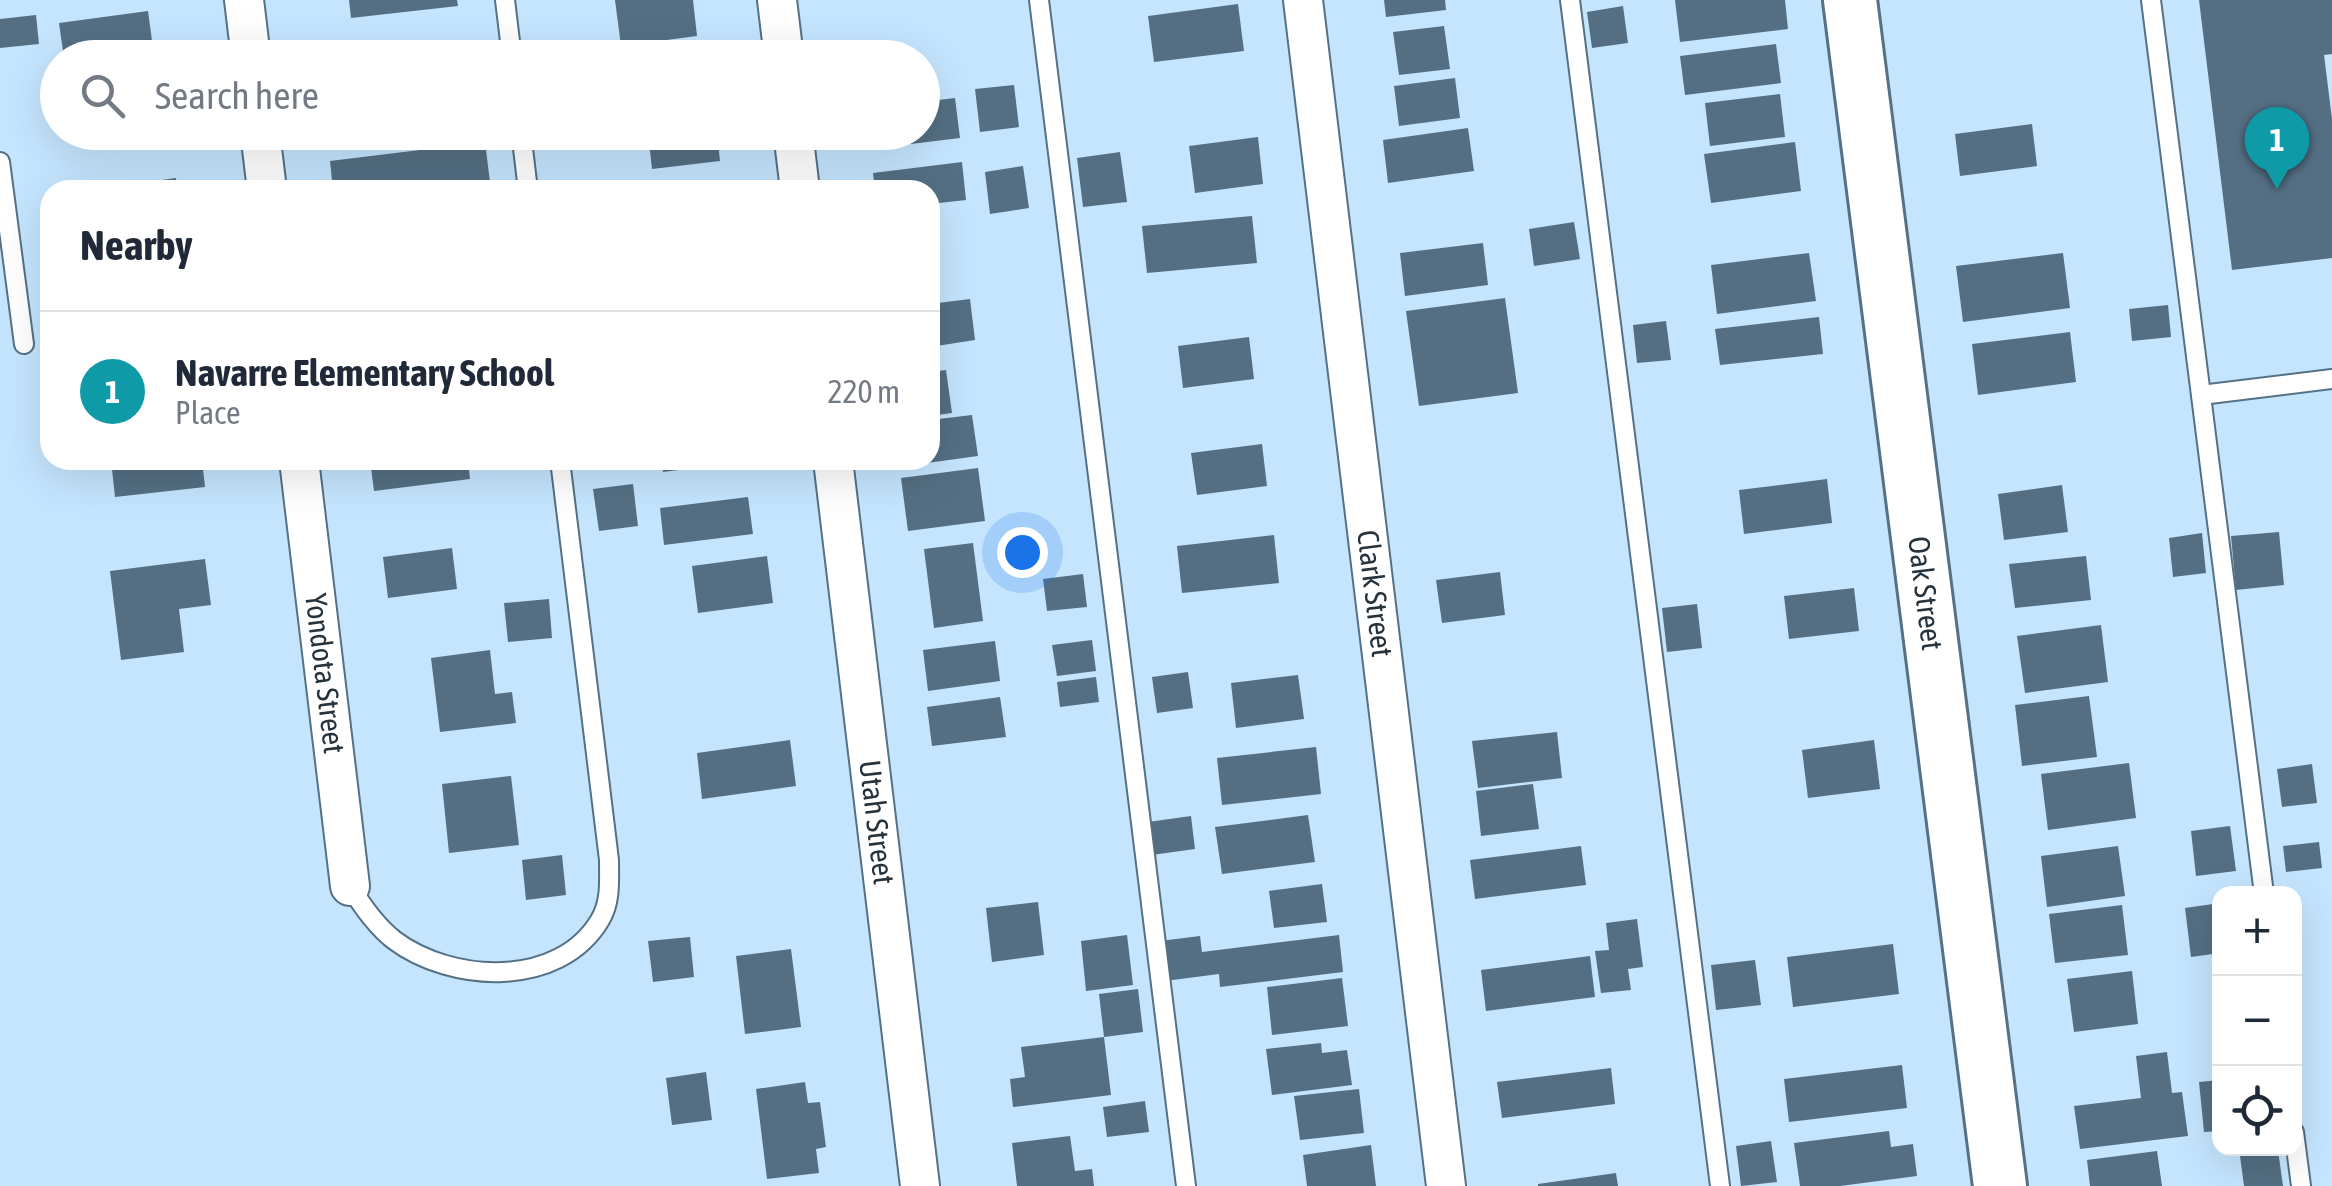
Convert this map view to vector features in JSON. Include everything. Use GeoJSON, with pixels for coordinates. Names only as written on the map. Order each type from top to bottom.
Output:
{"type":"FeatureCollection","features":[{"type":"Feature","properties":{"kind":"main road","name":"Oak Street"},"geometry":{"type":"LineString","coordinates":[[1850,0],[2000,1186]]}},
{"type":"Feature","properties":{"kind":"street"},"geometry":{"type":"LineString","coordinates":[[244,0],[249,40]]}},
{"type":"Feature","properties":{"kind":"street"},"geometry":{"type":"LineString","coordinates":[[778,0],[782,40]]}},
{"type":"Feature","properties":{"kind":"street","name":"Clark Street"},"geometry":{"type":"LineString","coordinates":[[1303,0],[1446,1186]]}},
{"type":"Feature","properties":{"kind":"street"},"geometry":{"type":"LineString","coordinates":[[262,150],[266,180]]}},
{"type":"Feature","properties":{"kind":"street"},"geometry":{"type":"LineString","coordinates":[[795,150],[799,180]]}},
{"type":"Feature","properties":{"kind":"street","name":"Yondota Street"},"geometry":{"type":"LineString","coordinates":[[300,470],[350,886]]}},
{"type":"Feature","properties":{"kind":"street","name":"Utah Street"},"geometry":{"type":"LineString","coordinates":[[834,470],[920,1186]]}},
{"type":"Feature","properties":{"kind":"lane"},"geometry":{"type":"LineString","coordinates":[[505,0],[510,40]]}},
{"type":"Feature","properties":{"kind":"lane"},"geometry":{"type":"LineString","coordinates":[[1039,0],[1186,1186]]}},
{"type":"Feature","properties":{"kind":"lane"},"geometry":{"type":"LineString","coordinates":[[1570,0],[1720,1186]]}},
{"type":"Feature","properties":{"kind":"lane"},"geometry":{"type":"LineString","coordinates":[[2151,0],[2263,886]]}},
{"type":"Feature","properties":{"kind":"lane"},"geometry":{"type":"LineString","coordinates":[[523,150],[527,180]]}},
{"type":"Feature","properties":{"kind":"lane"},"geometry":{"type":"LineString","coordinates":[[0,162],[24,344]]}},
{"type":"Feature","properties":{"kind":"lane"},"geometry":{"type":"LineString","coordinates":[[2201,395],[2332,379]]}},
{"type":"Feature","properties":{"kind":"lane"},"geometry":{"type":"LineString","coordinates":[[350,886],[368,914],[394,940],[424,957],[460,969],[495,974],[558,959],[584,942],[602,918],[610,893],[609,860],[561,470]]}},
{"type":"Feature","properties":{"kind":"lane"},"geometry":{"type":"LineString","coordinates":[[2297,1156],[2301,1186]]}},
{"type":"Feature","properties":{"kind":"building"},"geometry":{"type":"Polygon","coordinates":[[[349,0],[457,0],[458,6],[351,18],[349,0]]]}},
{"type":"Feature","properties":{"kind":"building"},"geometry":{"type":"Polygon","coordinates":[[[615,0],[693,0],[697,36],[620,40],[615,0]]]}},
{"type":"Feature","properties":{"kind":"building"},"geometry":{"type":"Polygon","coordinates":[[[1384,0],[1445,0],[1446,10],[1386,17],[1384,0]]]}},
{"type":"Feature","properties":{"kind":"building"},"geometry":{"type":"Polygon","coordinates":[[[1675,0],[1785,0],[1788,29],[1680,42],[1675,0]]]}},
{"type":"Feature","properties":{"kind":"building"},"geometry":{"type":"Polygon","coordinates":[[[2199,0],[2332,0],[2332,54],[2324,55],[2332,119],[2332,258],[2232,270],[2199,0]]]}},
{"type":"Feature","properties":{"kind":"building"},"geometry":{"type":"Polygon","coordinates":[[[1238,4],[1244,51],[1154,62],[1148,16],[1238,4]]]}},
{"type":"Feature","properties":{"kind":"building"},"geometry":{"type":"Polygon","coordinates":[[[1623,6],[1628,43],[1592,48],[1587,12],[1623,6]]]}},
{"type":"Feature","properties":{"kind":"building"},"geometry":{"type":"Polygon","coordinates":[[[148,11],[152,40],[61,40],[59,23],[148,11]]]}},
{"type":"Feature","properties":{"kind":"building"},"geometry":{"type":"Polygon","coordinates":[[[36,15],[39,44],[0,48],[0,19],[36,15]]]}},
{"type":"Feature","properties":{"kind":"building"},"geometry":{"type":"Polygon","coordinates":[[[1444,26],[1450,69],[1399,75],[1393,32],[1444,26]]]}},
{"type":"Feature","properties":{"kind":"building"},"geometry":{"type":"Polygon","coordinates":[[[1776,44],[1781,83],[1685,95],[1680,56],[1776,44]]]}},
{"type":"Feature","properties":{"kind":"building"},"geometry":{"type":"Polygon","coordinates":[[[1455,78],[1460,118],[1399,126],[1394,86],[1455,78]]]}},
{"type":"Feature","properties":{"kind":"building"},"geometry":{"type":"Polygon","coordinates":[[[1014,85],[1019,127],[980,132],[975,89],[1014,85]]]}},
{"type":"Feature","properties":{"kind":"building"},"geometry":{"type":"Polygon","coordinates":[[[1780,94],[1785,137],[1710,146],[1705,103],[1780,94]]]}},
{"type":"Feature","properties":{"kind":"building"},"geometry":{"type":"Polygon","coordinates":[[[955,98],[960,138],[940,140],[940,100],[955,98]]]}},
{"type":"Feature","properties":{"kind":"building"},"geometry":{"type":"Polygon","coordinates":[[[2032,124],[2037,166],[1960,176],[1955,134],[2032,124]]]}},
{"type":"Feature","properties":{"kind":"building"},"geometry":{"type":"Polygon","coordinates":[[[1468,128],[1474,171],[1388,183],[1383,140],[1468,128]]]}},
{"type":"Feature","properties":{"kind":"building"},"geometry":{"type":"Polygon","coordinates":[[[1258,137],[1263,184],[1195,193],[1189,146],[1258,137]]]}},
{"type":"Feature","properties":{"kind":"building"},"geometry":{"type":"Polygon","coordinates":[[[1795,142],[1801,191],[1711,203],[1704,154],[1795,142]]]}},
{"type":"Feature","properties":{"kind":"building"},"geometry":{"type":"Polygon","coordinates":[[[420,150],[486,150],[490,180],[332,180],[330,161],[420,150]]]}},
{"type":"Feature","properties":{"kind":"building"},"geometry":{"type":"Polygon","coordinates":[[[650,150],[719,150],[720,161],[652,169],[650,150]]]}},
{"type":"Feature","properties":{"kind":"building"},"geometry":{"type":"Polygon","coordinates":[[[1120,152],[1127,202],[1083,207],[1077,158],[1120,152]]]}},
{"type":"Feature","properties":{"kind":"building"},"geometry":{"type":"Polygon","coordinates":[[[962,162],[966,200],[940,203],[940,180],[874,180],[873,173],[962,162]]]}},
{"type":"Feature","properties":{"kind":"building"},"geometry":{"type":"Polygon","coordinates":[[[1023,166],[1029,208],[990,214],[985,172],[1023,166]]]}},
{"type":"Feature","properties":{"kind":"building"},"geometry":{"type":"Polygon","coordinates":[[[1252,216],[1257,263],[1147,273],[1142,226],[1252,216]]]}},
{"type":"Feature","properties":{"kind":"building"},"geometry":{"type":"Polygon","coordinates":[[[1574,222],[1580,259],[1534,266],[1529,229],[1574,222]]]}},
{"type":"Feature","properties":{"kind":"building"},"geometry":{"type":"Polygon","coordinates":[[[1483,243],[1488,285],[1405,296],[1400,253],[1483,243]]]}},
{"type":"Feature","properties":{"kind":"building"},"geometry":{"type":"Polygon","coordinates":[[[1809,253],[1816,301],[1717,314],[1711,265],[1809,253]]]}},
{"type":"Feature","properties":{"kind":"building"},"geometry":{"type":"Polygon","coordinates":[[[2063,253],[2070,308],[1963,322],[1956,266],[2063,253]]]}},
{"type":"Feature","properties":{"kind":"building"},"geometry":{"type":"Polygon","coordinates":[[[1505,298],[1518,393],[1419,406],[1406,311],[1505,298]]]}},
{"type":"Feature","properties":{"kind":"building"},"geometry":{"type":"Polygon","coordinates":[[[970,299],[975,340],[940,345],[940,303],[970,299]]]}},
{"type":"Feature","properties":{"kind":"building"},"geometry":{"type":"Polygon","coordinates":[[[2168,305],[2171,337],[2132,341],[2129,309],[2168,305]]]}},
{"type":"Feature","properties":{"kind":"building"},"geometry":{"type":"Polygon","coordinates":[[[1819,317],[1823,354],[1720,365],[1715,329],[1819,317]]]}},
{"type":"Feature","properties":{"kind":"building"},"geometry":{"type":"Polygon","coordinates":[[[1666,321],[1671,360],[1637,363],[1633,325],[1666,321]]]}},
{"type":"Feature","properties":{"kind":"building"},"geometry":{"type":"Polygon","coordinates":[[[2070,332],[2076,382],[1978,395],[1972,344],[2070,332]]]}},
{"type":"Feature","properties":{"kind":"building"},"geometry":{"type":"Polygon","coordinates":[[[1249,337],[1254,379],[1183,388],[1178,346],[1249,337]]]}},
{"type":"Feature","properties":{"kind":"building"},"geometry":{"type":"Polygon","coordinates":[[[946,370],[952,413],[940,415],[940,371],[946,370]]]}},
{"type":"Feature","properties":{"kind":"building"},"geometry":{"type":"Polygon","coordinates":[[[972,415],[978,456],[940,461],[940,419],[972,415]]]}},
{"type":"Feature","properties":{"kind":"building"},"geometry":{"type":"Polygon","coordinates":[[[1262,444],[1267,486],[1197,495],[1191,453],[1262,444]]]}},
{"type":"Feature","properties":{"kind":"building"},"geometry":{"type":"Polygon","coordinates":[[[978,468],[985,521],[908,531],[901,478],[978,468]]]}},
{"type":"Feature","properties":{"kind":"building"},"geometry":{"type":"Polygon","coordinates":[[[112,470],[203,470],[205,487],[115,497],[112,470]]]}},
{"type":"Feature","properties":{"kind":"building"},"geometry":{"type":"Polygon","coordinates":[[[371,470],[469,470],[470,479],[374,491],[371,470]]]}},
{"type":"Feature","properties":{"kind":"building"},"geometry":{"type":"Polygon","coordinates":[[[1827,479],[1832,523],[1744,534],[1739,490],[1827,479]]]}},
{"type":"Feature","properties":{"kind":"building"},"geometry":{"type":"Polygon","coordinates":[[[633,484],[638,526],[599,531],[593,489],[633,484]]]}},
{"type":"Feature","properties":{"kind":"building"},"geometry":{"type":"Polygon","coordinates":[[[2062,485],[2068,532],[2004,540],[1998,494],[2062,485]]]}},
{"type":"Feature","properties":{"kind":"building"},"geometry":{"type":"Polygon","coordinates":[[[748,497],[753,534],[664,545],[660,508],[748,497]]]}},
{"type":"Feature","properties":{"kind":"building"},"geometry":{"type":"Polygon","coordinates":[[[2279,532],[2284,585],[2236,590],[2231,536],[2279,532]]]}},
{"type":"Feature","properties":{"kind":"building"},"geometry":{"type":"Polygon","coordinates":[[[2202,533],[2206,573],[2173,577],[2169,538],[2202,533]]]}},
{"type":"Feature","properties":{"kind":"building"},"geometry":{"type":"Polygon","coordinates":[[[1274,535],[1279,583],[1182,593],[1177,546],[1274,535]]]}},
{"type":"Feature","properties":{"kind":"building"},"geometry":{"type":"Polygon","coordinates":[[[973,543],[983,621],[934,628],[924,549],[973,543]]]}},
{"type":"Feature","properties":{"kind":"building"},"geometry":{"type":"Polygon","coordinates":[[[452,548],[457,589],[388,598],[383,557],[452,548]]]}},
{"type":"Feature","properties":{"kind":"building"},"geometry":{"type":"Polygon","coordinates":[[[767,556],[773,603],[698,613],[692,566],[767,556]]]}},
{"type":"Feature","properties":{"kind":"building"},"geometry":{"type":"Polygon","coordinates":[[[2086,556],[2091,600],[2015,608],[2009,564],[2086,556]]]}},
{"type":"Feature","properties":{"kind":"building"},"geometry":{"type":"Polygon","coordinates":[[[205,559],[211,605],[179,609],[184,652],[121,660],[110,571],[205,559]]]}},
{"type":"Feature","properties":{"kind":"building"},"geometry":{"type":"Polygon","coordinates":[[[1500,572],[1505,615],[1442,623],[1436,580],[1500,572]]]}},
{"type":"Feature","properties":{"kind":"building"},"geometry":{"type":"Polygon","coordinates":[[[1083,574],[1087,607],[1047,611],[1043,579],[1083,574]]]}},
{"type":"Feature","properties":{"kind":"building"},"geometry":{"type":"Polygon","coordinates":[[[1854,588],[1859,631],[1789,639],[1784,596],[1854,588]]]}},
{"type":"Feature","properties":{"kind":"building"},"geometry":{"type":"Polygon","coordinates":[[[549,599],[552,638],[508,642],[504,603],[549,599]]]}},
{"type":"Feature","properties":{"kind":"building"},"geometry":{"type":"Polygon","coordinates":[[[1697,604],[1702,648],[1667,652],[1662,608],[1697,604]]]}},
{"type":"Feature","properties":{"kind":"building"},"geometry":{"type":"Polygon","coordinates":[[[2101,625],[2108,682],[2025,693],[2017,636],[2101,625]]]}},
{"type":"Feature","properties":{"kind":"building"},"geometry":{"type":"Polygon","coordinates":[[[1092,640],[1096,671],[1057,676],[1052,645],[1092,640]]]}},
{"type":"Feature","properties":{"kind":"building"},"geometry":{"type":"Polygon","coordinates":[[[995,641],[1000,681],[928,691],[923,650],[995,641]]]}},
{"type":"Feature","properties":{"kind":"building"},"geometry":{"type":"Polygon","coordinates":[[[490,650],[495,694],[512,692],[516,723],[440,732],[431,658],[490,650]]]}},
{"type":"Feature","properties":{"kind":"building"},"geometry":{"type":"Polygon","coordinates":[[[1188,672],[1193,708],[1157,713],[1152,677],[1188,672]]]}},
{"type":"Feature","properties":{"kind":"building"},"geometry":{"type":"Polygon","coordinates":[[[1298,675],[1304,719],[1236,728],[1231,683],[1298,675]]]}},
{"type":"Feature","properties":{"kind":"building"},"geometry":{"type":"Polygon","coordinates":[[[1096,677],[1099,702],[1060,707],[1057,682],[1096,677]]]}},
{"type":"Feature","properties":{"kind":"building"},"geometry":{"type":"Polygon","coordinates":[[[2089,696],[2097,757],[2022,766],[2015,705],[2089,696]]]}},
{"type":"Feature","properties":{"kind":"building"},"geometry":{"type":"Polygon","coordinates":[[[1000,697],[1006,737],[932,746],[927,707],[1000,697]]]}},
{"type":"Feature","properties":{"kind":"building"},"geometry":{"type":"Polygon","coordinates":[[[1557,732],[1562,778],[1478,788],[1472,741],[1557,732]]]}},
{"type":"Feature","properties":{"kind":"building"},"geometry":{"type":"Polygon","coordinates":[[[790,740],[796,786],[702,799],[697,753],[790,740]]]}},
{"type":"Feature","properties":{"kind":"building"},"geometry":{"type":"Polygon","coordinates":[[[1874,740],[1880,789],[1808,798],[1802,750],[1874,740]]]}},
{"type":"Feature","properties":{"kind":"building"},"geometry":{"type":"Polygon","coordinates":[[[1316,747],[1321,794],[1222,805],[1217,758],[1316,747]]]}},
{"type":"Feature","properties":{"kind":"building"},"geometry":{"type":"Polygon","coordinates":[[[2129,763],[2136,818],[2048,830],[2041,774],[2129,763]]]}},
{"type":"Feature","properties":{"kind":"building"},"geometry":{"type":"Polygon","coordinates":[[[2312,764],[2317,803],[2282,807],[2277,769],[2312,764]]]}},
{"type":"Feature","properties":{"kind":"building"},"geometry":{"type":"Polygon","coordinates":[[[511,776],[519,845],[449,853],[442,784],[511,776]]]}},
{"type":"Feature","properties":{"kind":"building"},"geometry":{"type":"Polygon","coordinates":[[[1533,784],[1539,829],[1481,836],[1476,791],[1533,784]]]}},
{"type":"Feature","properties":{"kind":"building"},"geometry":{"type":"Polygon","coordinates":[[[1308,815],[1315,862],[1222,874],[1215,827],[1308,815]]]}},
{"type":"Feature","properties":{"kind":"building"},"geometry":{"type":"Polygon","coordinates":[[[1191,816],[1195,849],[1152,855],[1148,822],[1191,816]]]}},
{"type":"Feature","properties":{"kind":"building"},"geometry":{"type":"Polygon","coordinates":[[[2230,826],[2236,871],[2196,876],[2191,831],[2230,826]]]}},
{"type":"Feature","properties":{"kind":"building"},"geometry":{"type":"Polygon","coordinates":[[[2319,842],[2322,868],[2286,872],[2283,846],[2319,842]]]}},
{"type":"Feature","properties":{"kind":"building"},"geometry":{"type":"Polygon","coordinates":[[[1581,846],[1586,885],[1475,899],[1470,860],[1581,846]]]}},
{"type":"Feature","properties":{"kind":"building"},"geometry":{"type":"Polygon","coordinates":[[[2118,846],[2125,896],[2047,907],[2041,856],[2118,846]]]}},
{"type":"Feature","properties":{"kind":"building"},"geometry":{"type":"Polygon","coordinates":[[[562,855],[566,895],[526,900],[522,860],[562,855]]]}},
{"type":"Feature","properties":{"kind":"building"},"geometry":{"type":"Polygon","coordinates":[[[1322,884],[1327,922],[1274,928],[1269,891],[1322,884]]]}},
{"type":"Feature","properties":{"kind":"building"},"geometry":{"type":"Polygon","coordinates":[[[1038,902],[1044,955],[992,962],[986,908],[1038,902]]]}},
{"type":"Feature","properties":{"kind":"building"},"geometry":{"type":"Polygon","coordinates":[[[2212,904],[2212,954],[2191,957],[2185,908],[2212,904]]]}},
{"type":"Feature","properties":{"kind":"building"},"geometry":{"type":"Polygon","coordinates":[[[2122,905],[2128,955],[2055,963],[2049,914],[2122,905]]]}},
{"type":"Feature","properties":{"kind":"building"},"geometry":{"type":"Polygon","coordinates":[[[1637,919],[1643,967],[1628,969],[1631,990],[1601,993],[1595,951],[1609,950],[1606,923],[1637,919]]]}},
{"type":"Feature","properties":{"kind":"building"},"geometry":{"type":"Polygon","coordinates":[[[1127,935],[1133,985],[1086,991],[1081,941],[1127,935]]]}},
{"type":"Feature","properties":{"kind":"building"},"geometry":{"type":"Polygon","coordinates":[[[1339,935],[1343,972],[1220,987],[1219,974],[1165,981],[1160,941],[1200,936],[1202,952],[1339,935]]]}},
{"type":"Feature","properties":{"kind":"building"},"geometry":{"type":"Polygon","coordinates":[[[690,937],[694,977],[653,982],[648,941],[690,937]]]}},
{"type":"Feature","properties":{"kind":"building"},"geometry":{"type":"Polygon","coordinates":[[[1893,944],[1899,994],[1793,1007],[1787,957],[1893,944]]]}},
{"type":"Feature","properties":{"kind":"building"},"geometry":{"type":"Polygon","coordinates":[[[791,949],[801,1027],[745,1034],[736,956],[791,949]]]}},
{"type":"Feature","properties":{"kind":"building"},"geometry":{"type":"Polygon","coordinates":[[[1590,956],[1595,997],[1486,1011],[1481,970],[1590,956]]]}},
{"type":"Feature","properties":{"kind":"building"},"geometry":{"type":"Polygon","coordinates":[[[1755,960],[1761,1005],[1716,1010],[1711,965],[1755,960]]]}},
{"type":"Feature","properties":{"kind":"building"},"geometry":{"type":"Polygon","coordinates":[[[2132,971],[2138,1024],[2074,1032],[2067,979],[2132,971]]]}},
{"type":"Feature","properties":{"kind":"building"},"geometry":{"type":"Polygon","coordinates":[[[1342,978],[1348,1026],[1272,1035],[1267,987],[1342,978]]]}},
{"type":"Feature","properties":{"kind":"building"},"geometry":{"type":"Polygon","coordinates":[[[1138,989],[1143,1032],[1104,1037],[1099,994],[1138,989]]]}},
{"type":"Feature","properties":{"kind":"building"},"geometry":{"type":"Polygon","coordinates":[[[1104,1037],[1111,1095],[1013,1107],[1010,1079],[1025,1077],[1021,1047],[1104,1037]]]}},
{"type":"Feature","properties":{"kind":"building"},"geometry":{"type":"Polygon","coordinates":[[[1321,1043],[1322,1053],[1347,1050],[1352,1085],[1272,1095],[1266,1049],[1321,1043]]]}},
{"type":"Feature","properties":{"kind":"building"},"geometry":{"type":"Polygon","coordinates":[[[2167,1052],[2172,1093],[2182,1092],[2188,1136],[2080,1149],[2074,1106],[2141,1098],[2136,1056],[2167,1052]]]}},
{"type":"Feature","properties":{"kind":"building"},"geometry":{"type":"Polygon","coordinates":[[[1902,1065],[1907,1108],[1789,1122],[1784,1079],[1902,1065]]]}},
{"type":"Feature","properties":{"kind":"building"},"geometry":{"type":"Polygon","coordinates":[[[1611,1068],[1615,1104],[1502,1118],[1497,1082],[1611,1068]]]}},
{"type":"Feature","properties":{"kind":"building"},"geometry":{"type":"Polygon","coordinates":[[[706,1072],[712,1120],[672,1125],[666,1078],[706,1072]]]}},
{"type":"Feature","properties":{"kind":"building"},"geometry":{"type":"Polygon","coordinates":[[[2212,1081],[2212,1132],[2204,1132],[2199,1082],[2212,1081]]]}},
{"type":"Feature","properties":{"kind":"building"},"geometry":{"type":"Polygon","coordinates":[[[805,1082],[808,1103],[820,1102],[826,1147],[816,1149],[819,1173],[767,1179],[756,1089],[805,1082]]]}},
{"type":"Feature","properties":{"kind":"building"},"geometry":{"type":"Polygon","coordinates":[[[1359,1089],[1364,1133],[1300,1140],[1294,1096],[1359,1089]]]}},
{"type":"Feature","properties":{"kind":"building"},"geometry":{"type":"Polygon","coordinates":[[[1145,1101],[1149,1132],[1107,1137],[1103,1107],[1145,1101]]]}},
{"type":"Feature","properties":{"kind":"building"},"geometry":{"type":"Polygon","coordinates":[[[1889,1131],[1891,1147],[1913,1144],[1917,1176],[1840,1186],[1800,1186],[1794,1143],[1889,1131]]]}},
{"type":"Feature","properties":{"kind":"building"},"geometry":{"type":"Polygon","coordinates":[[[1070,1136],[1075,1171],[1092,1169],[1094,1186],[1017,1186],[1012,1143],[1070,1136]]]}},
{"type":"Feature","properties":{"kind":"building"},"geometry":{"type":"Polygon","coordinates":[[[1771,1141],[1777,1182],[1741,1186],[1736,1146],[1771,1141]]]}},
{"type":"Feature","properties":{"kind":"building"},"geometry":{"type":"Polygon","coordinates":[[[1371,1145],[1376,1186],[1307,1186],[1303,1155],[1371,1145]]]}},
{"type":"Feature","properties":{"kind":"building"},"geometry":{"type":"Polygon","coordinates":[[[2157,1151],[2162,1186],[2090,1186],[2087,1160],[2157,1151]]]}},
{"type":"Feature","properties":{"kind":"building"},"geometry":{"type":"Polygon","coordinates":[[[2240,1156],[2279,1156],[2283,1186],[2244,1186],[2240,1156]]]}},
{"type":"Feature","properties":{"kind":"building"},"geometry":{"type":"Polygon","coordinates":[[[1616,1173],[1618,1186],[1538,1186],[1538,1184],[1616,1173]]]}},
{"type":"Feature","properties":{"kind":"place","name":"Navarre Elementary School"},"geometry":{"type":"Point","coordinates":[2277,189]}}]}
